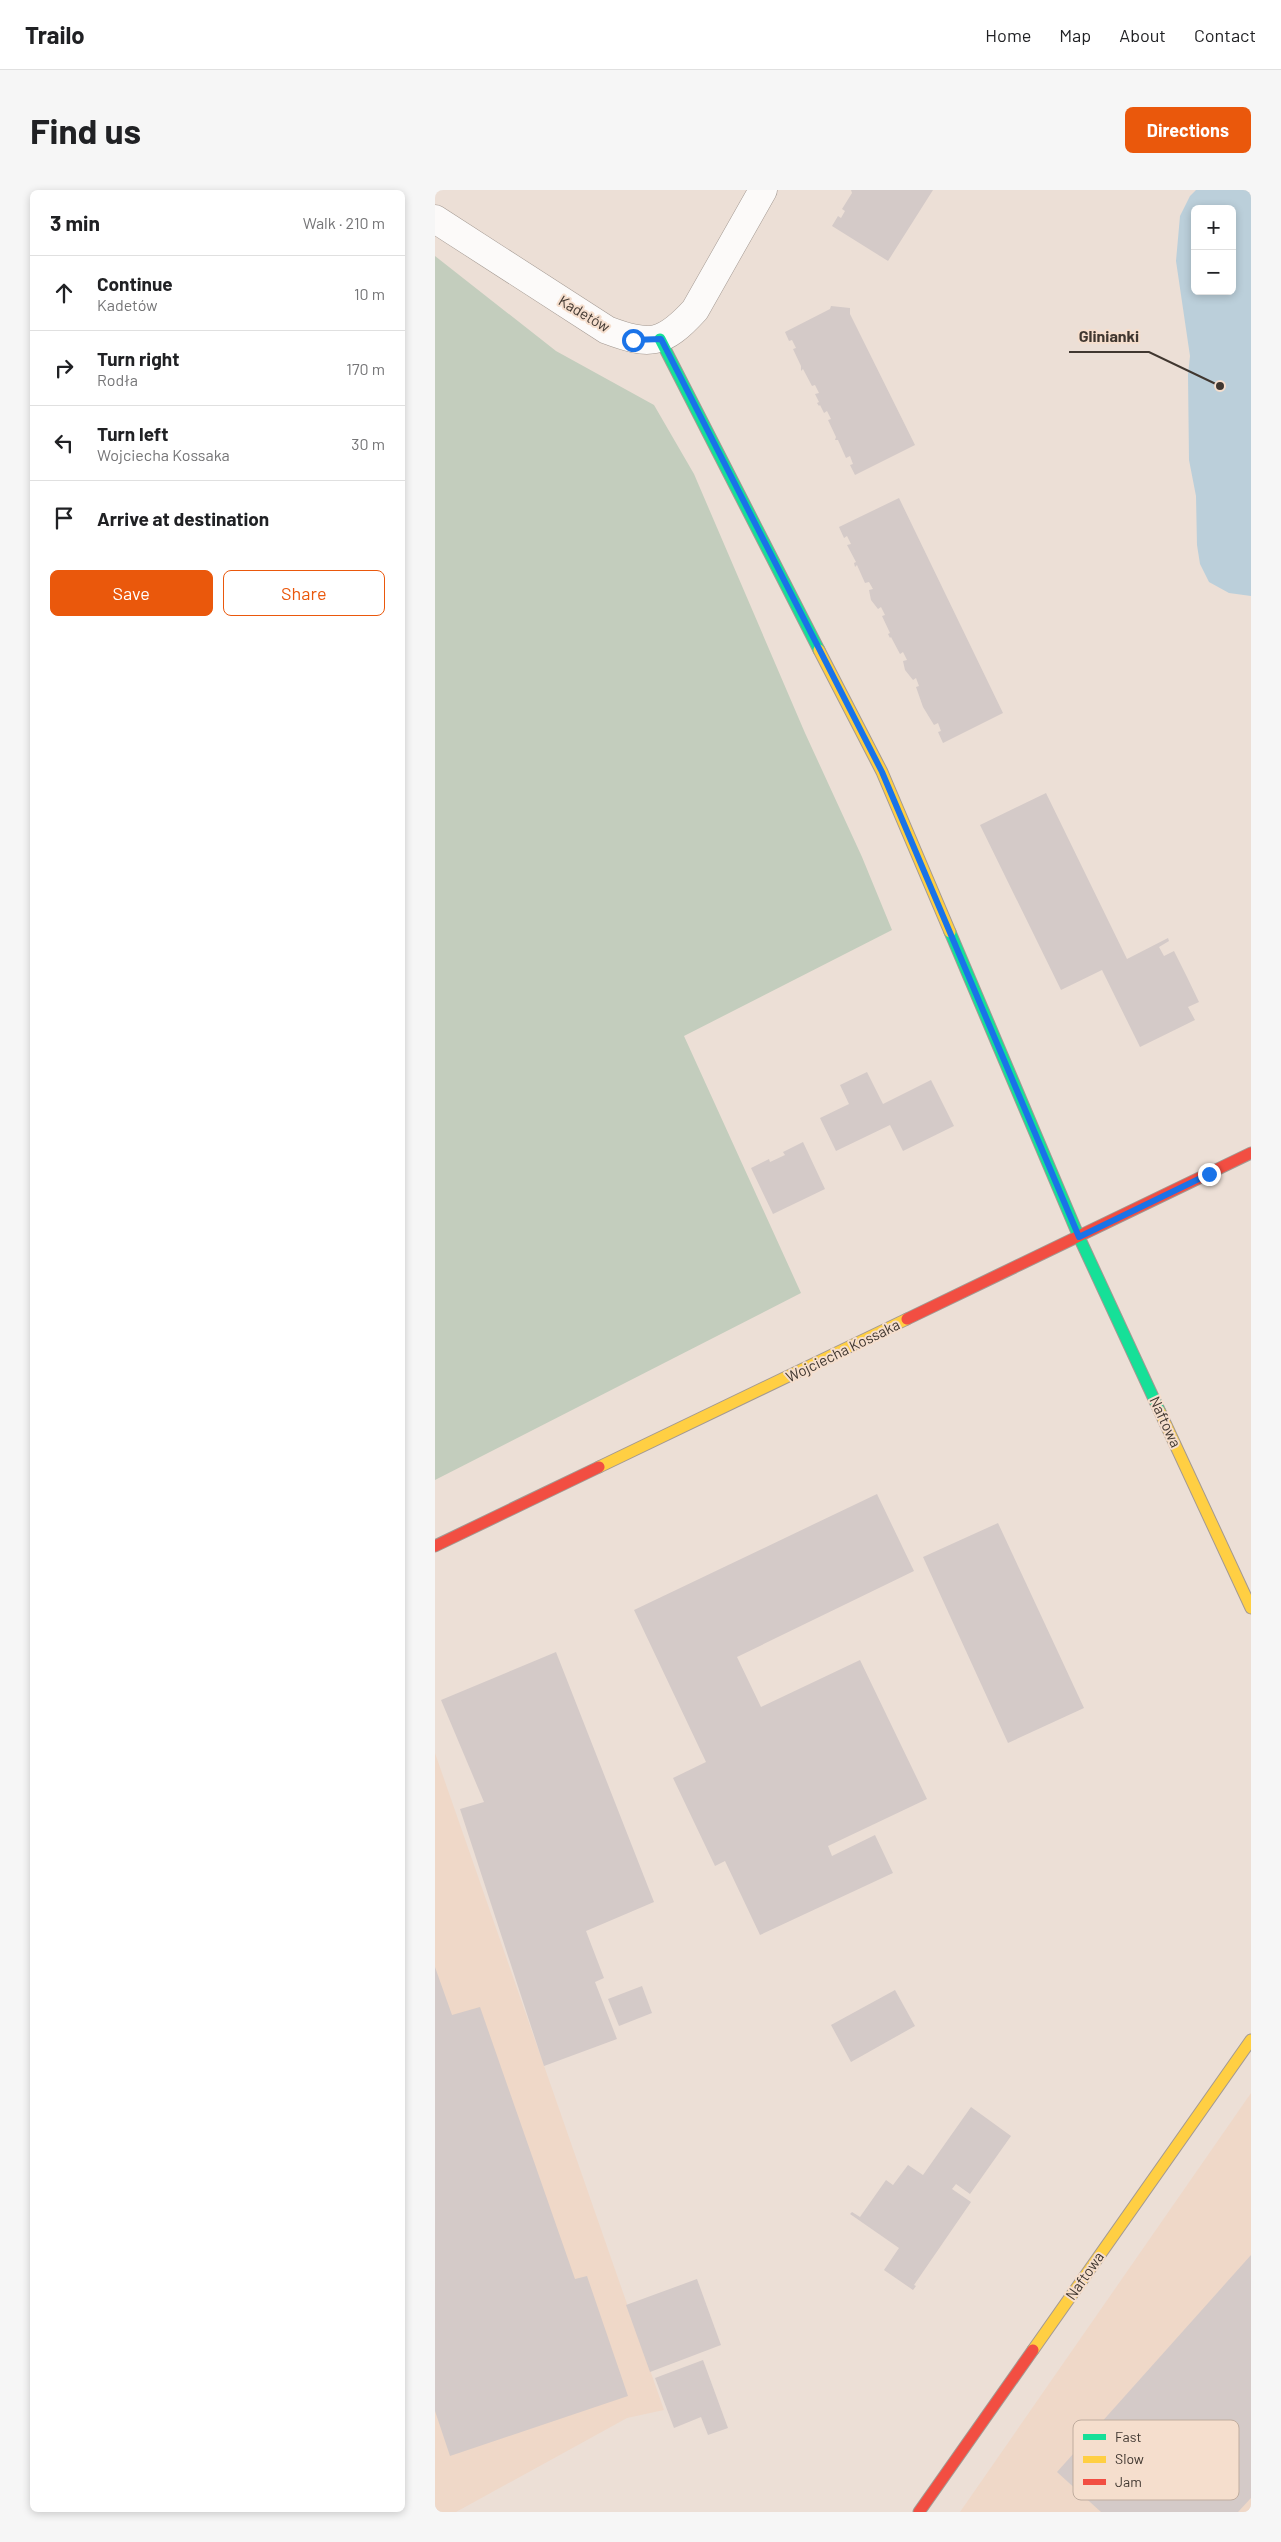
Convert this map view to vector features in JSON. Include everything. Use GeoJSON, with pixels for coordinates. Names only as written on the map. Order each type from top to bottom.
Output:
{"type":"FeatureCollection","features":[{"type":"Feature","properties":{"kind":"street"},"geometry":{"type":"LineString","coordinates":[[661,339],[680,327],[695,310],[763,190]]}},
{"type":"Feature","properties":{"kind":"street","name":"Kadetów"},"geometry":{"type":"LineString","coordinates":[[435,219],[607,330],[633,340],[661,339]]}},
{"type":"Feature","properties":{"kind":"street","name":"Naftowa"},"geometry":{"type":"LineString","coordinates":[[661,339],[882,772],[1079,1237],[1251,1608]]}},
{"type":"Feature","properties":{"kind":"street","name":"Wojciecha Kossaka"},"geometry":{"type":"LineString","coordinates":[[435,1546],[1251,1153]]}},
{"type":"Feature","properties":{"kind":"street","name":"Naftowa"},"geometry":{"type":"LineString","coordinates":[[919,2512],[1251,2040]]}},
{"type":"Feature","properties":{"kind":"shaded area"},"geometry":{"type":"Polygon","coordinates":[[[435,1753],[664,2410],[627,2418],[456,2512],[435,2512],[435,1753]]]}},
{"type":"Feature","properties":{"kind":"shaded area"},"geometry":{"type":"Polygon","coordinates":[[[1251,2093],[1251,2512],[960,2512],[1251,2093]]]}},
{"type":"Feature","properties":{"kind":"green space"},"geometry":{"type":"Polygon","coordinates":[[[435,256],[556,351],[654,405],[694,474],[805,733],[862,857],[892,930],[684,1036],[801,1293],[435,1480],[435,256]]]}},
{"type":"Feature","properties":{"kind":"water"},"geometry":{"type":"Polygon","coordinates":[[[1196,190],[1251,190],[1251,596],[1229,593],[1209,582],[1200,564],[1197,545],[1196,496],[1189,460],[1188,375],[1190,356],[1176,261],[1180,216],[1190,196],[1196,190]]]}},
{"type":"Feature","properties":{"kind":"building"},"geometry":{"type":"Polygon","coordinates":[[[851,190],[933,190],[888,261],[832,226],[838,216],[841,218],[845,211],[842,209],[852,193],[851,190]]]}},
{"type":"Feature","properties":{"kind":"building"},"geometry":{"type":"Polygon","coordinates":[[[831,306],[850,308],[850,314],[915,445],[855,475],[850,465],[853,464],[850,456],[846,458],[838,440],[835,440],[836,437],[828,420],[831,419],[827,411],[824,413],[817,403],[819,402],[815,394],[819,393],[815,385],[812,386],[803,369],[801,371],[801,366],[793,349],[796,348],[792,340],[789,341],[785,332],[830,309],[831,306]]]}},
{"type":"Feature","properties":{"kind":"building"},"geometry":{"type":"Polygon","coordinates":[[[899,498],[1003,713],[943,743],[938,732],[941,731],[938,723],[934,725],[923,707],[916,687],[919,686],[916,678],[913,680],[905,670],[903,661],[907,660],[903,652],[900,654],[890,638],[888,634],[890,633],[882,616],[885,615],[881,607],[878,609],[871,600],[869,590],[873,589],[869,582],[865,583],[857,565],[855,567],[854,563],[856,562],[847,545],[851,544],[847,536],[844,538],[839,527],[899,498]]]}},
{"type":"Feature","properties":{"kind":"building"},"geometry":{"type":"Polygon","coordinates":[[[1046,793],[1127,959],[1168,938],[1169,941],[1159,947],[1164,956],[1174,951],[1187,977],[1199,1002],[1188,1007],[1195,1020],[1140,1047],[1102,970],[1061,990],[980,825],[1046,793]]]}},
{"type":"Feature","properties":{"kind":"building"},"geometry":{"type":"Polygon","coordinates":[[[867,1072],[883,1104],[931,1080],[954,1126],[903,1151],[890,1125],[836,1151],[820,1118],[849,1104],[840,1085],[867,1072]]]}},
{"type":"Feature","properties":{"kind":"building"},"geometry":{"type":"Polygon","coordinates":[[[803,1142],[825,1189],[773,1214],[751,1168],[769,1159],[770,1162],[785,1155],[783,1152],[803,1142]]]}},
{"type":"Feature","properties":{"kind":"building"},"geometry":{"type":"Polygon","coordinates":[[[877,1494],[914,1571],[737,1657],[761,1707],[860,1660],[927,1799],[828,1846],[832,1856],[875,1835],[893,1873],[760,1935],[725,1861],[715,1866],[673,1778],[706,1762],[634,1610],[877,1494]]]}},
{"type":"Feature","properties":{"kind":"building"},"geometry":{"type":"Polygon","coordinates":[[[998,1523],[1084,1708],[1008,1743],[923,1557],[998,1523]]]}},
{"type":"Feature","properties":{"kind":"building"},"geometry":{"type":"Polygon","coordinates":[[[556,1652],[654,1902],[586,1931],[604,1978],[595,1982],[617,2039],[544,2066],[460,1809],[484,1802],[441,1700],[556,1652]]]}},
{"type":"Feature","properties":{"kind":"building"},"geometry":{"type":"Polygon","coordinates":[[[435,1967],[452,2015],[480,2007],[575,2279],[587,2276],[628,2396],[450,2456],[435,2411],[435,1967]]]}},
{"type":"Feature","properties":{"kind":"building"},"geometry":{"type":"Polygon","coordinates":[[[642,1986],[652,2013],[619,2026],[608,1999],[642,1986]]]}},
{"type":"Feature","properties":{"kind":"building"},"geometry":{"type":"Polygon","coordinates":[[[895,1990],[915,2026],[851,2062],[831,2025],[895,1990]]]}},
{"type":"Feature","properties":{"kind":"building"},"geometry":{"type":"Polygon","coordinates":[[[971,2107],[1011,2136],[970,2194],[956,2184],[952,2189],[971,2202],[914,2285],[916,2286],[913,2290],[884,2270],[899,2248],[850,2214],[852,2212],[860,2217],[886,2180],[893,2185],[908,2165],[923,2175],[971,2107]]]}},
{"type":"Feature","properties":{"kind":"building"},"geometry":{"type":"Polygon","coordinates":[[[1251,2255],[1251,2498],[1238,2512],[1101,2512],[1088,2500],[1239,2500],[1239,2420],[1103,2420],[1251,2255]]]}},
{"type":"Feature","properties":{"kind":"building"},"geometry":{"type":"Polygon","coordinates":[[[697,2279],[721,2345],[650,2372],[626,2305],[697,2279]]]}},
{"type":"Feature","properties":{"kind":"building"},"geometry":{"type":"Polygon","coordinates":[[[703,2360],[728,2428],[708,2435],[701,2417],[674,2428],[655,2378],[703,2360]]]}},
{"type":"Feature","properties":{"kind":"building"},"geometry":{"type":"Polygon","coordinates":[[[1073,2454],[1073,2487],[1057,2472],[1073,2454]]]}},
{"type":"Feature","properties":{"kind":"traffic: fast"},"geometry":{"type":"LineString","coordinates":[[660,339],[819,650]]}},
{"type":"Feature","properties":{"kind":"traffic: fast"},"geometry":{"type":"LineString","coordinates":[[950,932],[1079,1237],[1160,1412]]}},
{"type":"Feature","properties":{"kind":"traffic: slow"},"geometry":{"type":"LineString","coordinates":[[819,650],[882,772],[950,932]]}},
{"type":"Feature","properties":{"kind":"traffic: slow"},"geometry":{"type":"LineString","coordinates":[[599,1467],[907,1319]]}},
{"type":"Feature","properties":{"kind":"traffic: slow"},"geometry":{"type":"LineString","coordinates":[[1160,1412],[1251,1608]]}},
{"type":"Feature","properties":{"kind":"traffic: slow"},"geometry":{"type":"LineString","coordinates":[[1033,2350],[1251,2040]]}},
{"type":"Feature","properties":{"kind":"traffic: jam"},"geometry":{"type":"LineString","coordinates":[[907,1319],[1251,1153]]}},
{"type":"Feature","properties":{"kind":"traffic: jam"},"geometry":{"type":"LineString","coordinates":[[435,1546],[599,1467]]}},
{"type":"Feature","properties":{"kind":"traffic: jam"},"geometry":{"type":"LineString","coordinates":[[919,2512],[1033,2350]]}},
{"type":"Feature","properties":{"kind":"place","name":"Glinianki"},"geometry":{"type":"Point","coordinates":[1220,386]}},
{"type":"Feature","properties":{"kind":"route"},"geometry":{"type":"LineString","coordinates":[[633,340],[661,339],[882,772],[1079,1237],[1209,1174]]}}]}
